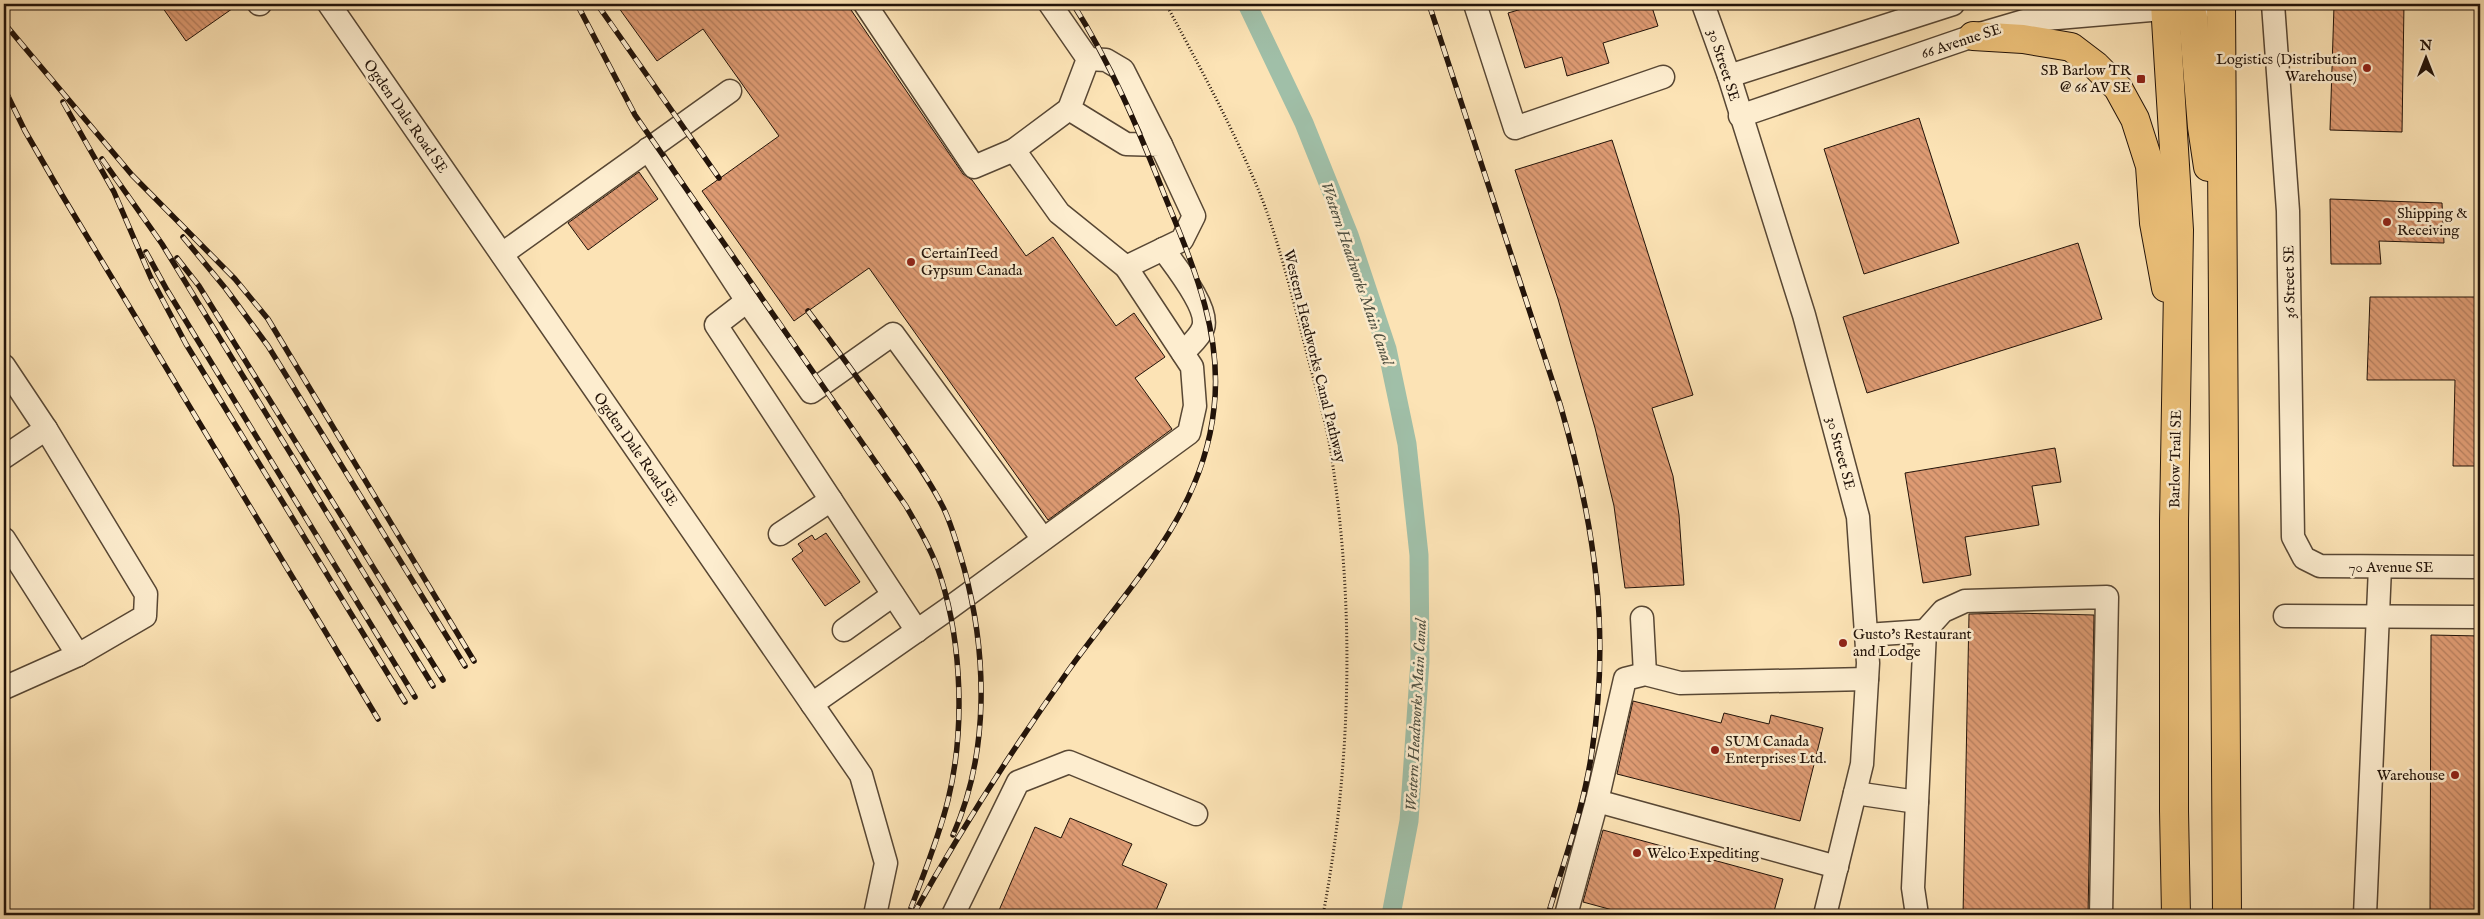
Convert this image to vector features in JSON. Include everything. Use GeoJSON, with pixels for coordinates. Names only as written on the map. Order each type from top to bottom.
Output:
{"type":"FeatureCollection","features":[{"type":"Feature","properties":{"kind":"main road"},"geometry":{"type":"LineString","coordinates":[[2221,4],[2228,915]]}},
{"type":"Feature","properties":{"kind":"main road"},"geometry":{"type":"LineString","coordinates":[[2177,6],[2193,17],[2202,127],[2223,257]]}},
{"type":"Feature","properties":{"kind":"main road","name":"Barlow Trail SE"},"geometry":{"type":"LineString","coordinates":[[2176,915],[2174,521],[2179,230],[2177,6]]}},
{"type":"Feature","properties":{"kind":"main road"},"geometry":{"type":"LineString","coordinates":[[1973,36],[2023,38],[2071,47],[2096,66],[2118,88],[2135,119],[2150,166],[2154,223],[2177,336]]}},
{"type":"Feature","properties":{"kind":"street","name":"Ogden Dale Road SE"},"geometry":{"type":"LineString","coordinates":[[329,4],[861,775],[886,863],[875,915]]}},
{"type":"Feature","properties":{"kind":"street"},"geometry":{"type":"LineString","coordinates":[[865,4],[974,167],[1014,150],[1069,109],[1088,59]]}},
{"type":"Feature","properties":{"kind":"street"},"geometry":{"type":"LineString","coordinates":[[1050,4],[1088,59]]}},
{"type":"Feature","properties":{"kind":"street"},"geometry":{"type":"LineString","coordinates":[[1475,4],[1515,128],[1663,77]]}},
{"type":"Feature","properties":{"kind":"street","name":"30 Street SE"},"geometry":{"type":"LineString","coordinates":[[1703,4],[1729,76],[1740,116],[1804,314],[1858,517],[1867,679],[1862,764],[1825,915]]}},
{"type":"Feature","properties":{"kind":"street"},"geometry":{"type":"LineString","coordinates":[[1729,76],[1953,4]]}},
{"type":"Feature","properties":{"kind":"street","name":"66 Avenue SE"},"geometry":{"type":"LineString","coordinates":[[1740,116],[1973,36],[2024,21],[2177,6],[2221,4]]}},
{"type":"Feature","properties":{"kind":"street","name":"36 Street SE"},"geometry":{"type":"LineString","coordinates":[[2272,4],[2288,211],[2293,537],[2304,558]]}},
{"type":"Feature","properties":{"kind":"street"},"geometry":{"type":"LineString","coordinates":[[1088,59],[1106,60],[1123,70],[1194,216],[1182,240],[1126,267]]}},
{"type":"Feature","properties":{"kind":"street"},"geometry":{"type":"LineString","coordinates":[[502,254],[730,91]]}},
{"type":"Feature","properties":{"kind":"street"},"geometry":{"type":"LineString","coordinates":[[1069,109],[1126,144],[1161,145]]}},
{"type":"Feature","properties":{"kind":"street"},"geometry":{"type":"LineString","coordinates":[[648,149],[747,301],[811,392],[893,334],[1043,539]]}},
{"type":"Feature","properties":{"kind":"street"},"geometry":{"type":"LineString","coordinates":[[812,704],[917,631],[1189,433],[1195,406],[1192,367],[1126,267],[1059,213],[1014,150]]}},
{"type":"Feature","properties":{"kind":"street"},"geometry":{"type":"LineString","coordinates":[[1164,249],[1194,294],[1204,315],[1203,329],[1183,353]]}},
{"type":"Feature","properties":{"kind":"street"},"geometry":{"type":"LineString","coordinates":[[747,301],[716,325],[917,631]]}},
{"type":"Feature","properties":{"kind":"street"},"geometry":{"type":"LineString","coordinates":[[4,366],[46,429],[146,594],[146,616],[78,655],[4,688]]}},
{"type":"Feature","properties":{"kind":"street"},"geometry":{"type":"LineString","coordinates":[[4,457],[46,429]]}},
{"type":"Feature","properties":{"kind":"street"},"geometry":{"type":"LineString","coordinates":[[780,534],[831,500]]}},
{"type":"Feature","properties":{"kind":"street"},"geometry":{"type":"LineString","coordinates":[[4,539],[78,655]]}},
{"type":"Feature","properties":{"kind":"street","name":"70 Avenue SE"},"geometry":{"type":"LineString","coordinates":[[2304,558],[2320,566],[2480,566]]}},
{"type":"Feature","properties":{"kind":"street"},"geometry":{"type":"LineString","coordinates":[[2365,915],[2380,567]]}},
{"type":"Feature","properties":{"kind":"street"},"geometry":{"type":"LineString","coordinates":[[844,630],[893,595]]}},
{"type":"Feature","properties":{"kind":"street"},"geometry":{"type":"LineString","coordinates":[[1917,915],[1913,888],[1925,631],[1943,611],[1965,601],[2107,597],[2101,915]]}},
{"type":"Feature","properties":{"kind":"street"},"geometry":{"type":"LineString","coordinates":[[2285,616],[2480,617]]}},
{"type":"Feature","properties":{"kind":"street"},"geometry":{"type":"LineString","coordinates":[[1642,618],[1645,674]]}},
{"type":"Feature","properties":{"kind":"street"},"geometry":{"type":"LineString","coordinates":[[1866,635],[1925,631]]}},
{"type":"Feature","properties":{"kind":"street"},"geometry":{"type":"LineString","coordinates":[[1566,915],[1597,801],[1625,679],[1645,674],[1680,683],[1867,679]]}},
{"type":"Feature","properties":{"kind":"street"},"geometry":{"type":"LineString","coordinates":[[953,915],[1018,782],[1069,762],[1196,814]]}},
{"type":"Feature","properties":{"kind":"street"},"geometry":{"type":"LineString","coordinates":[[1855,793],[1917,802]]}},
{"type":"Feature","properties":{"kind":"street"},"geometry":{"type":"LineString","coordinates":[[1597,801],[1837,867]]}},
{"type":"Feature","properties":{"kind":"path","name":"Western Headworks Canal Pathway"},"geometry":{"type":"LineString","coordinates":[[1166,4],[1210,85],[1264,204],[1294,304],[1330,446],[1342,551],[1346,640],[1346,726],[1340,811],[1323,915]]}},
{"type":"Feature","properties":{"kind":"building"},"geometry":{"type":"Polygon","coordinates":[[[160,4],[239,4],[186,41],[160,4]]]}},
{"type":"Feature","properties":{"kind":"building","name":"CertainTeed Gypsum Canada"},"geometry":{"type":"Polygon","coordinates":[[[616,4],[847,4],[963,174],[972,180],[1026,256],[1053,237],[1116,326],[1134,313],[1165,357],[1135,378],[1172,429],[1048,520],[869,268],[794,321],[702,191],[779,136],[703,29],[657,61],[616,4]]]}},
{"type":"Feature","properties":{"kind":"building"},"geometry":{"type":"Polygon","coordinates":[[[1539,4],[1651,4],[1658,26],[1603,43],[1609,63],[1567,76],[1562,57],[1525,68],[1508,13],[1539,4]]]}},
{"type":"Feature","properties":{"kind":"building","name":"Logistics (Distribution Warehouse)"},"geometry":{"type":"Polygon","coordinates":[[[2404,4],[2402,132],[2330,130],[2334,6],[2404,4]]]}},
{"type":"Feature","properties":{"kind":"building"},"geometry":{"type":"Polygon","coordinates":[[[1919,118],[1959,243],[1864,274],[1824,149],[1919,118]]]}},
{"type":"Feature","properties":{"kind":"building"},"geometry":{"type":"Polygon","coordinates":[[[1612,140],[1693,395],[1652,408],[1673,476],[1679,515],[1684,585],[1625,588],[1614,506],[1595,428],[1558,299],[1515,170],[1612,140]]]}},
{"type":"Feature","properties":{"kind":"building"},"geometry":{"type":"Polygon","coordinates":[[[639,172],[658,199],[588,250],[568,223],[639,172]]]}},
{"type":"Feature","properties":{"kind":"building","name":"Shipping & Receiving"},"geometry":{"type":"Polygon","coordinates":[[[2330,199],[2442,203],[2444,243],[2379,241],[2381,264],[2331,264],[2330,199]]]}},
{"type":"Feature","properties":{"kind":"building"},"geometry":{"type":"Polygon","coordinates":[[[2078,243],[2102,319],[1867,393],[1843,317],[2078,243]]]}},
{"type":"Feature","properties":{"kind":"building"},"geometry":{"type":"Polygon","coordinates":[[[2370,297],[2480,297],[2480,466],[2453,466],[2455,380],[2367,380],[2370,297]]]}},
{"type":"Feature","properties":{"kind":"building"},"geometry":{"type":"Polygon","coordinates":[[[2055,448],[2061,482],[2032,486],[2039,525],[1965,537],[1971,575],[1923,583],[1905,473],[2055,448]]]}},
{"type":"Feature","properties":{"kind":"building"},"geometry":{"type":"Polygon","coordinates":[[[826,533],[860,582],[825,606],[792,559],[803,551],[798,544],[812,535],[815,540],[826,533]]]}},
{"type":"Feature","properties":{"kind":"building"},"geometry":{"type":"Polygon","coordinates":[[[1969,614],[2094,615],[2088,915],[1963,915],[1969,614]]]}},
{"type":"Feature","properties":{"kind":"building","name":"Warehouse"},"geometry":{"type":"Polygon","coordinates":[[[2431,635],[2480,636],[2480,915],[2430,915],[2431,635]]]}},
{"type":"Feature","properties":{"kind":"building","name":"SUM Canada Enterprises Ltd."},"geometry":{"type":"Polygon","coordinates":[[[1633,701],[1721,723],[1724,713],[1769,724],[1771,715],[1823,728],[1800,821],[1617,774],[1633,701]]]}},
{"type":"Feature","properties":{"kind":"building"},"geometry":{"type":"Polygon","coordinates":[[[1070,818],[1132,844],[1122,865],[1167,884],[1154,915],[997,915],[1035,827],[1061,838],[1070,818]]]}},
{"type":"Feature","properties":{"kind":"building","name":"Welco Expediting"},"geometry":{"type":"Polygon","coordinates":[[[1603,830],[1783,879],[1773,915],[1631,915],[1583,902],[1603,830]]]}},
{"type":"Feature","properties":{"kind":"waterway","name":"Western Headworks Main Canal"},"geometry":{"type":"LineString","coordinates":[[1247,4],[1304,123],[1349,235],[1387,349],[1407,444],[1419,555],[1420,661],[1409,821],[1391,915]]}},
{"type":"Feature","properties":{"kind":"railway"},"geometry":{"type":"LineString","coordinates":[[577,4],[635,115],[906,506],[938,568],[948,604],[957,659],[959,688],[957,746],[948,800],[931,855],[911,908]]}},
{"type":"Feature","properties":{"kind":"railway"},"geometry":{"type":"LineString","coordinates":[[597,4],[719,178]]}},
{"type":"Feature","properties":{"kind":"railway"},"geometry":{"type":"LineString","coordinates":[[913,915],[987,791],[1068,671],[1137,580],[1179,516],[1195,483],[1207,447],[1214,408],[1216,380],[1210,325],[1185,246],[1123,97],[1100,50],[1073,4]]}},
{"type":"Feature","properties":{"kind":"railway"},"geometry":{"type":"LineString","coordinates":[[1429,4],[1560,404],[1582,491],[1596,576],[1600,662],[1592,751],[1579,813],[1548,915]]}},
{"type":"Feature","properties":{"kind":"railway"},"geometry":{"type":"LineString","coordinates":[[4,23],[132,175],[235,279],[268,319],[474,661]]}},
{"type":"Feature","properties":{"kind":"railway"},"geometry":{"type":"LineString","coordinates":[[4,88],[25,131],[62,195],[378,719]]}},
{"type":"Feature","properties":{"kind":"railway"},"geometry":{"type":"LineString","coordinates":[[63,102],[114,192],[151,278],[186,344],[405,702]]}},
{"type":"Feature","properties":{"kind":"railway"},"geometry":{"type":"LineString","coordinates":[[102,159],[162,244],[433,686]]}},
{"type":"Feature","properties":{"kind":"railway"},"geometry":{"type":"LineString","coordinates":[[183,237],[226,289],[268,346],[465,666]]}},
{"type":"Feature","properties":{"kind":"railway"},"geometry":{"type":"LineString","coordinates":[[146,252],[167,290],[415,697]]}},
{"type":"Feature","properties":{"kind":"railway"},"geometry":{"type":"LineString","coordinates":[[177,258],[199,286],[443,680]]}},
{"type":"Feature","properties":{"kind":"railway"},"geometry":{"type":"LineString","coordinates":[[808,311],[872,398],[932,486],[949,521],[964,568],[972,600],[977,634],[981,702],[974,770],[965,803],[953,835]]}},
{"type":"Feature","properties":{"kind":"place","name":"Logistics (Distribution Warehouse)"},"geometry":{"type":"Point","coordinates":[2367,68]}},
{"type":"Feature","properties":{"kind":"place","name":"SB Barlow TR @ 66 AV SE"},"geometry":{"type":"Point","coordinates":[2141,79]}},
{"type":"Feature","properties":{"kind":"place","name":"Shipping & Receiving"},"geometry":{"type":"Point","coordinates":[2387,222]}},
{"type":"Feature","properties":{"kind":"place","name":"CertainTeed Gypsum Canada"},"geometry":{"type":"Point","coordinates":[911,262]}},
{"type":"Feature","properties":{"kind":"place","name":"Gusto's Restaurant and Lodge"},"geometry":{"type":"Point","coordinates":[1843,643]}},
{"type":"Feature","properties":{"kind":"place","name":"SUM Canada Enterprises Ltd."},"geometry":{"type":"Point","coordinates":[1715,750]}},
{"type":"Feature","properties":{"kind":"place","name":"Warehouse"},"geometry":{"type":"Point","coordinates":[2455,775]}},
{"type":"Feature","properties":{"kind":"place","name":"Welco Expediting"},"geometry":{"type":"Point","coordinates":[1637,853]}}]}
